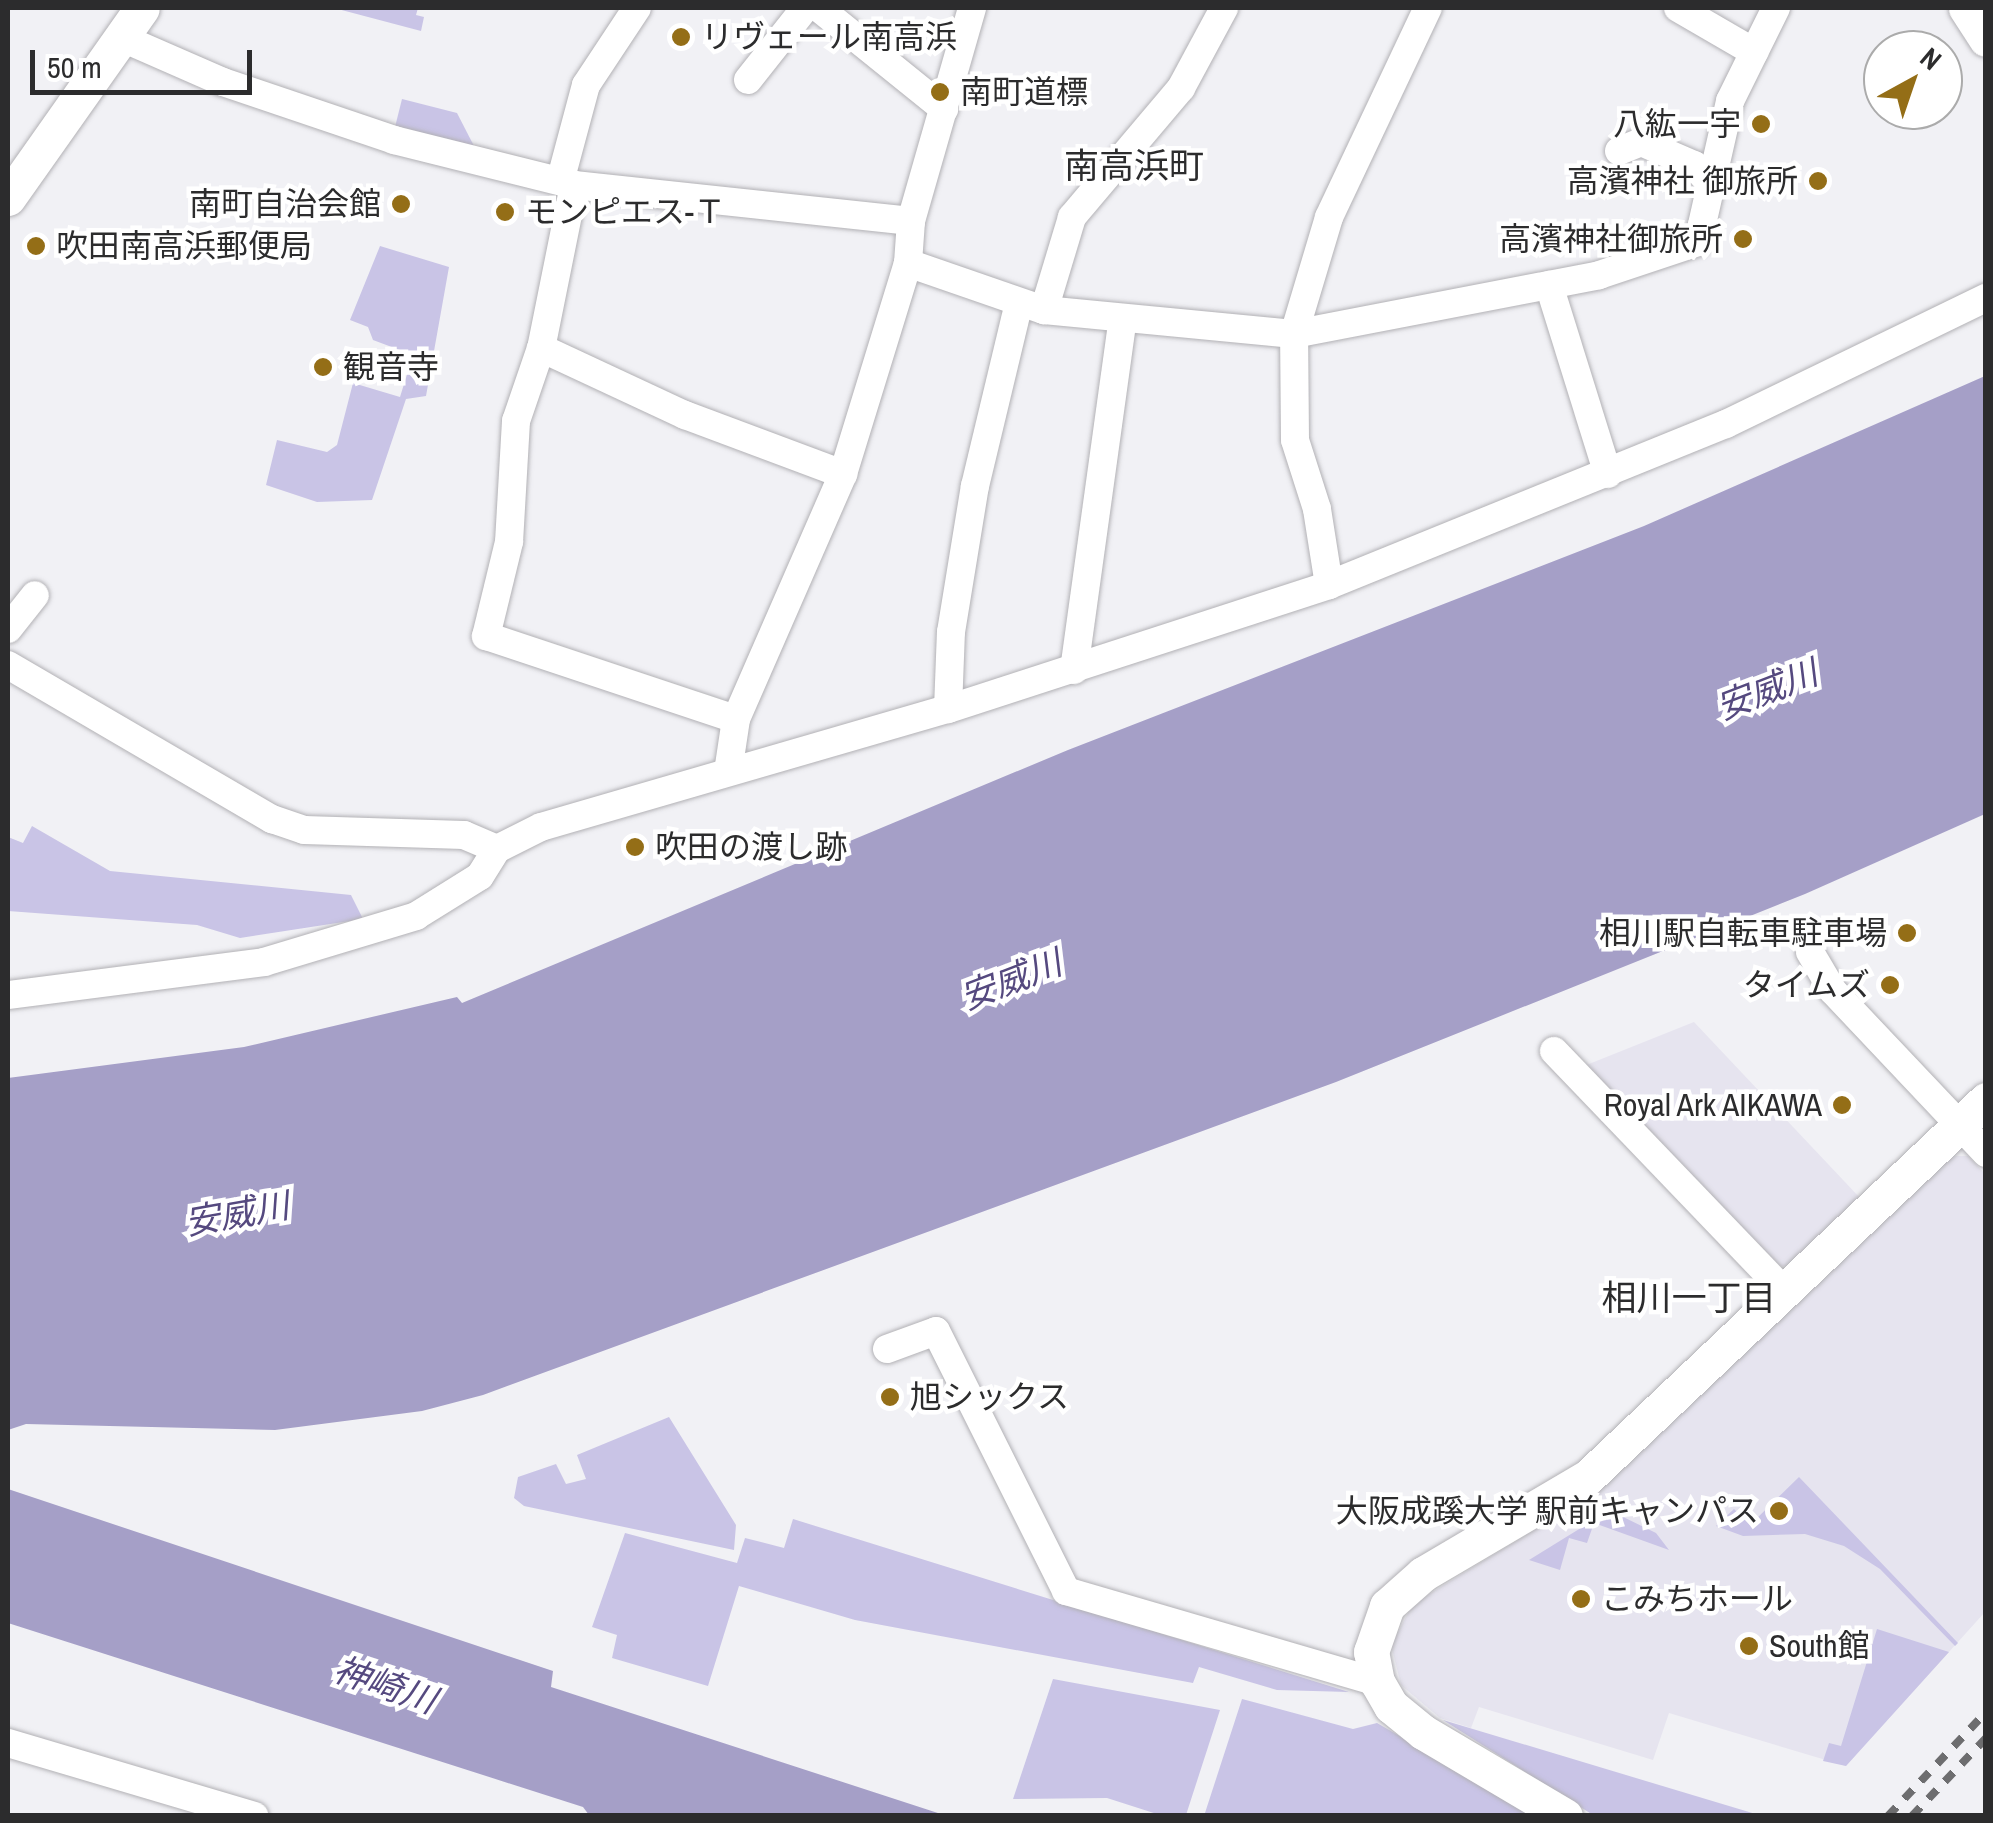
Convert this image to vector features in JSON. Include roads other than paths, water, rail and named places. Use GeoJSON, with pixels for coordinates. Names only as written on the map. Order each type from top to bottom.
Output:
{"type":"FeatureCollection","features":[{"type":"Feature","properties":{"kind":"street"},"geometry":{"type":"LineString","coordinates":[[8,198],[142,8]]}},
{"type":"Feature","properties":{"kind":"street"},"geometry":{"type":"LineString","coordinates":[[637,8],[586,86],[541,348],[516,421],[509,542],[486,636],[736,719]]}},
{"type":"Feature","properties":{"kind":"street"},"geometry":{"type":"LineString","coordinates":[[748,80],[805,8]]}},
{"type":"Feature","properties":{"kind":"street"},"geometry":{"type":"LineString","coordinates":[[819,8],[944,109]]}},
{"type":"Feature","properties":{"kind":"street"},"geometry":{"type":"LineString","coordinates":[[728,772],[736,719],[843,474],[908,263],[911,221],[972,8]]}},
{"type":"Feature","properties":{"kind":"street"},"geometry":{"type":"LineString","coordinates":[[948,709],[951,632],[972,504],[1031,306],[1072,217],[1181,88],[1224,8]]}},
{"type":"Feature","properties":{"kind":"street"},"geometry":{"type":"LineString","coordinates":[[1329,585],[1317,509],[1295,440],[1294,334],[1329,217],[1428,8]]}},
{"type":"Feature","properties":{"kind":"street"},"geometry":{"type":"LineString","coordinates":[[1678,8],[1754,52]]}},
{"type":"Feature","properties":{"kind":"street"},"geometry":{"type":"LineString","coordinates":[[908,263],[1031,306],[1122,322],[1294,334],[1549,285],[1698,242],[1730,101],[1776,8]]}},
{"type":"Feature","properties":{"kind":"street"},"geometry":{"type":"LineString","coordinates":[[1966,8],[1986,39]]}},
{"type":"Feature","properties":{"kind":"street"},"geometry":{"type":"LineString","coordinates":[[120,37],[223,82],[394,140],[567,182],[911,221]]}},
{"type":"Feature","properties":{"kind":"street"},"geometry":{"type":"LineString","coordinates":[[1619,151],[1641,142],[1694,165],[1709,182]]}},
{"type":"Feature","properties":{"kind":"street"},"geometry":{"type":"LineString","coordinates":[[1549,285],[1608,474]]}},
{"type":"Feature","properties":{"kind":"street"},"geometry":{"type":"LineString","coordinates":[[8,995],[264,962],[416,916],[480,876],[498,849],[541,828],[948,709],[1329,585],[1608,474],[1986,298]]}},
{"type":"Feature","properties":{"kind":"street"},"geometry":{"type":"LineString","coordinates":[[1074,670],[1122,322]]}},
{"type":"Feature","properties":{"kind":"street"},"geometry":{"type":"LineString","coordinates":[[541,348],[686,415],[843,474]]}},
{"type":"Feature","properties":{"kind":"street"},"geometry":{"type":"LineString","coordinates":[[8,629],[35,595]]}},
{"type":"Feature","properties":{"kind":"street"},"geometry":{"type":"LineString","coordinates":[[8,666],[272,818],[304,830],[464,835],[498,849]]}},
{"type":"Feature","properties":{"kind":"street"},"geometry":{"type":"LineString","coordinates":[[1810,952],[1833,991],[1986,1154]]}},
{"type":"Feature","properties":{"kind":"street"},"geometry":{"type":"LineString","coordinates":[[1554,1050],[1786,1293]]}},
{"type":"Feature","properties":{"kind":"street"},"geometry":{"type":"LineString","coordinates":[[1565,1816],[1422,1732],[1391,1706],[1377,1682],[1373,1637],[1398,1592],[1588,1477],[1986,1100]]}},
{"type":"Feature","properties":{"kind":"street"},"geometry":{"type":"LineString","coordinates":[[888,1348],[936,1331],[1066,1591],[1377,1682]]}},
{"type":"Feature","properties":{"kind":"street"},"geometry":{"type":"LineString","coordinates":[[8,1744],[254,1816]]}},
{"type":"Feature","properties":{"kind":"water","name":"安威川"},"geometry":{"type":"Polygon","coordinates":[[[1985,376],[1985,814],[1805,894],[1336,1082],[483,1395],[422,1411],[275,1430],[26,1424],[8,1430],[8,1078],[244,1047],[457,997],[462,1003],[1068,750],[1644,526],[1985,376]]]}},
{"type":"Feature","properties":{"kind":"water","name":"神崎川"},"geometry":{"type":"Polygon","coordinates":[[[8,1489],[553,1671],[551,1687],[944,1815],[589,1815],[583,1807],[8,1623],[8,1489]]]}},
{"type":"Feature","properties":{"kind":"railway"},"geometry":{"type":"LineString","coordinates":[[1888,1816],[1986,1712]]}},
{"type":"Feature","properties":{"kind":"railway"},"geometry":{"type":"LineString","coordinates":[[1912,1816],[1986,1738]]}},
{"type":"Feature","properties":{"kind":"place","name":"リヴェール南高浜"},"geometry":{"type":"Point","coordinates":[681,37]}},
{"type":"Feature","properties":{"kind":"place","name":"南町道標"},"geometry":{"type":"Point","coordinates":[940,92]}},
{"type":"Feature","properties":{"kind":"place","name":"八紘一宇"},"geometry":{"type":"Point","coordinates":[1761,124]}},
{"type":"Feature","properties":{"kind":"place","name":"高濱神社 御旅所"},"geometry":{"type":"Point","coordinates":[1818,181]}},
{"type":"Feature","properties":{"kind":"place","name":"南町自治会館"},"geometry":{"type":"Point","coordinates":[401,204]}},
{"type":"Feature","properties":{"kind":"place","name":"モンピエス-Ｔ"},"geometry":{"type":"Point","coordinates":[505,212]}},
{"type":"Feature","properties":{"kind":"place","name":"高濱神社御旅所"},"geometry":{"type":"Point","coordinates":[1743,239]}},
{"type":"Feature","properties":{"kind":"place","name":"吹田南高浜郵便局"},"geometry":{"type":"Point","coordinates":[36,246]}},
{"type":"Feature","properties":{"kind":"place","name":"観音寺"},"geometry":{"type":"Point","coordinates":[323,367]}},
{"type":"Feature","properties":{"kind":"place","name":"吹田の渡し跡"},"geometry":{"type":"Point","coordinates":[635,847]}},
{"type":"Feature","properties":{"kind":"place","name":"相川駅自転車駐車場"},"geometry":{"type":"Point","coordinates":[1907,933]}},
{"type":"Feature","properties":{"kind":"place","name":"タイムズ"},"geometry":{"type":"Point","coordinates":[1890,985]}},
{"type":"Feature","properties":{"kind":"place","name":"Royal Ark AIKAWA"},"geometry":{"type":"Point","coordinates":[1842,1105]}},
{"type":"Feature","properties":{"kind":"place","name":"旭シックス"},"geometry":{"type":"Point","coordinates":[890,1397]}},
{"type":"Feature","properties":{"kind":"place","name":"大阪成蹊大学 駅前キャンパス"},"geometry":{"type":"Point","coordinates":[1779,1511]}},
{"type":"Feature","properties":{"kind":"place","name":"こみちホール"},"geometry":{"type":"Point","coordinates":[1581,1599]}},
{"type":"Feature","properties":{"kind":"place","name":"South館"},"geometry":{"type":"Point","coordinates":[1749,1646]}},
{"type":"Feature","properties":{"kind":"district","name":"南高浜町"},"geometry":{"type":"Point","coordinates":[1134,166]}},
{"type":"Feature","properties":{"kind":"district","name":"相川一丁目"},"geometry":{"type":"Point","coordinates":[1689,1298]}}]}
